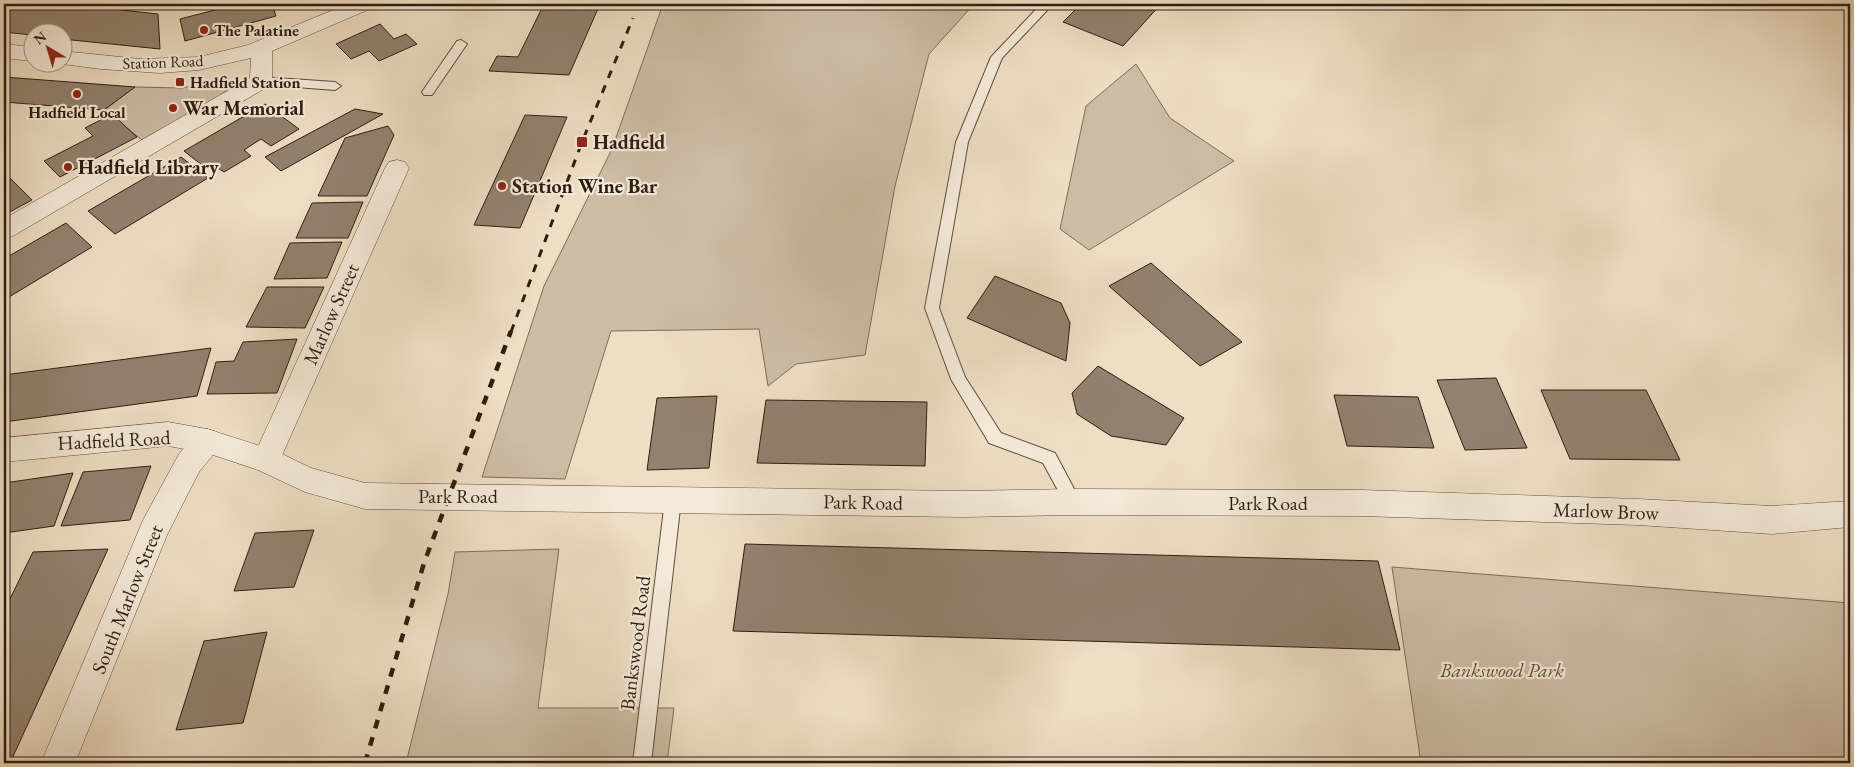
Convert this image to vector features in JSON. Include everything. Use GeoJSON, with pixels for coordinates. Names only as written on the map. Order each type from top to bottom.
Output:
{"type":"FeatureCollection","features":[{"type":"Feature","properties":{"kind":"street","name":"Station Road"},"geometry":{"type":"LineString","coordinates":[[72,59],[132,66],[179,65],[219,60],[262,46],[331,10],[365,4]]}},
{"type":"Feature","properties":{"kind":"street"},"geometry":{"type":"LineString","coordinates":[[4,230],[261,81],[262,46]]}},
{"type":"Feature","properties":{"kind":"street"},"geometry":{"type":"LineString","coordinates":[[4,51],[22,53]]}},
{"type":"Feature","properties":{"kind":"street","name":"Marlow Street"},"geometry":{"type":"LineString","coordinates":[[266,460],[397,168]]}},
{"type":"Feature","properties":{"kind":"street","name":"Hadfield Road"},"geometry":{"type":"LineString","coordinates":[[4,450],[61,442],[168,434],[206,441],[266,460],[305,479],[365,496]]}},
{"type":"Feature","properties":{"kind":"street","name":"South Marlow Street"},"geometry":{"type":"LineString","coordinates":[[58,763],[154,530],[189,463],[206,441]]}},
{"type":"Feature","properties":{"kind":"street","name":"Park Road"},"geometry":{"type":"LineString","coordinates":[[365,496],[559,497],[671,514],[1073,502],[1361,504]]}},
{"type":"Feature","properties":{"kind":"street","name":"Marlow Brow"},"geometry":{"type":"LineString","coordinates":[[1361,504],[1638,512],[1772,520],[1850,514]]}},
{"type":"Feature","properties":{"kind":"lane"},"geometry":{"type":"LineString","coordinates":[[1047,4],[997,57],[962,142],[932,308],[958,379],[995,438],[1049,458],[1073,502]]}},
{"type":"Feature","properties":{"kind":"lane"},"geometry":{"type":"LineString","coordinates":[[428,92],[461,44]]}},
{"type":"Feature","properties":{"kind":"lane"},"geometry":{"type":"LineString","coordinates":[[261,81],[335,86]]}},
{"type":"Feature","properties":{"kind":"lane","name":"Bankswood Road"},"geometry":{"type":"LineString","coordinates":[[642,763],[671,514]]}},
{"type":"Feature","properties":{"kind":"green space"},"geometry":{"type":"Polygon","coordinates":[[[663,4],[974,4],[929,54],[895,186],[865,355],[796,364],[768,386],[759,329],[611,331],[565,479],[482,477],[544,286],[612,149],[663,4]]]}},
{"type":"Feature","properties":{"kind":"green space"},"geometry":{"type":"Polygon","coordinates":[[[1136,64],[1170,118],[1234,161],[1089,250],[1060,229],[1086,106],[1136,64]]]}},
{"type":"Feature","properties":{"kind":"green space"},"geometry":{"type":"Polygon","coordinates":[[[213,82],[231,87],[218,97],[142,140],[104,110],[135,87],[182,88],[213,82]]]}},
{"type":"Feature","properties":{"kind":"green space"},"geometry":{"type":"Polygon","coordinates":[[[559,549],[538,708],[674,708],[667,763],[406,763],[448,594],[455,552],[559,549]]]}},
{"type":"Feature","properties":{"kind":"green space","name":"Bankswood Park"},"geometry":{"type":"Polygon","coordinates":[[[1392,567],[1850,603],[1850,763],[1421,763],[1392,567]]]}},
{"type":"Feature","properties":{"kind":"building"},"geometry":{"type":"Polygon","coordinates":[[[4,4],[68,4],[158,14],[160,49],[72,40],[72,22],[22,22],[22,34],[4,32],[4,4]]]}},
{"type":"Feature","properties":{"kind":"building","name":"The Palatine"},"geometry":{"type":"Polygon","coordinates":[[[238,4],[272,4],[276,16],[185,41],[180,19],[238,4]]]}},
{"type":"Feature","properties":{"kind":"building"},"geometry":{"type":"Polygon","coordinates":[[[544,4],[600,4],[569,75],[489,71],[497,56],[518,57],[544,4]]]}},
{"type":"Feature","properties":{"kind":"building"},"geometry":{"type":"Polygon","coordinates":[[[1081,4],[1161,4],[1123,46],[1063,22],[1081,4]]]}},
{"type":"Feature","properties":{"kind":"building"},"geometry":{"type":"Polygon","coordinates":[[[380,24],[394,39],[406,34],[417,44],[379,61],[369,51],[351,59],[336,44],[380,24]]]}},
{"type":"Feature","properties":{"kind":"building"},"geometry":{"type":"Polygon","coordinates":[[[4,77],[135,87],[104,110],[4,102],[4,77]]]}},
{"type":"Feature","properties":{"kind":"building"},"geometry":{"type":"Polygon","coordinates":[[[265,104],[299,129],[271,146],[261,139],[244,150],[251,156],[224,172],[213,165],[207,169],[184,151],[265,104]]]}},
{"type":"Feature","properties":{"kind":"building"},"geometry":{"type":"Polygon","coordinates":[[[355,109],[383,114],[281,171],[265,157],[355,109]]]}},
{"type":"Feature","properties":{"kind":"building"},"geometry":{"type":"Polygon","coordinates":[[[112,114],[137,137],[60,177],[44,161],[93,136],[85,128],[112,114]]]}},
{"type":"Feature","properties":{"kind":"building"},"geometry":{"type":"Polygon","coordinates":[[[525,115],[567,117],[520,228],[474,225],[525,115]]]}},
{"type":"Feature","properties":{"kind":"building"},"geometry":{"type":"Polygon","coordinates":[[[388,126],[394,135],[367,196],[318,196],[345,138],[388,126]]]}},
{"type":"Feature","properties":{"kind":"building"},"geometry":{"type":"Polygon","coordinates":[[[181,157],[208,178],[115,234],[88,211],[181,157]]]}},
{"type":"Feature","properties":{"kind":"building"},"geometry":{"type":"Polygon","coordinates":[[[8,176],[32,200],[4,215],[4,178],[8,176]]]}},
{"type":"Feature","properties":{"kind":"building"},"geometry":{"type":"Polygon","coordinates":[[[363,202],[348,238],[296,238],[312,203],[363,202]]]}},
{"type":"Feature","properties":{"kind":"building"},"geometry":{"type":"Polygon","coordinates":[[[66,223],[92,247],[4,300],[4,259],[66,223]]]}},
{"type":"Feature","properties":{"kind":"building"},"geometry":{"type":"Polygon","coordinates":[[[342,242],[327,278],[274,279],[290,243],[342,242]]]}},
{"type":"Feature","properties":{"kind":"building"},"geometry":{"type":"Polygon","coordinates":[[[1151,263],[1242,342],[1200,366],[1109,286],[1151,263]]]}},
{"type":"Feature","properties":{"kind":"building"},"geometry":{"type":"Polygon","coordinates":[[[995,276],[1061,303],[1070,323],[1066,361],[967,318],[995,276]]]}},
{"type":"Feature","properties":{"kind":"building"},"geometry":{"type":"Polygon","coordinates":[[[267,287],[324,287],[305,328],[246,327],[267,287]]]}},
{"type":"Feature","properties":{"kind":"building"},"geometry":{"type":"Polygon","coordinates":[[[297,339],[277,393],[207,394],[216,362],[234,361],[243,342],[297,339]]]}},
{"type":"Feature","properties":{"kind":"building"},"geometry":{"type":"Polygon","coordinates":[[[211,348],[197,396],[4,422],[4,375],[211,348]]]}},
{"type":"Feature","properties":{"kind":"building"},"geometry":{"type":"Polygon","coordinates":[[[1098,366],[1184,418],[1166,445],[1111,436],[1077,414],[1072,393],[1098,366]]]}},
{"type":"Feature","properties":{"kind":"building"},"geometry":{"type":"Polygon","coordinates":[[[1496,378],[1527,448],[1465,450],[1437,380],[1496,378]]]}},
{"type":"Feature","properties":{"kind":"building"},"geometry":{"type":"Polygon","coordinates":[[[1541,390],[1646,390],[1680,460],[1570,459],[1541,390]]]}},
{"type":"Feature","properties":{"kind":"building"},"geometry":{"type":"Polygon","coordinates":[[[1334,395],[1418,397],[1434,448],[1347,446],[1334,395]]]}},
{"type":"Feature","properties":{"kind":"building"},"geometry":{"type":"Polygon","coordinates":[[[717,396],[709,468],[647,470],[657,398],[717,396]]]}},
{"type":"Feature","properties":{"kind":"building"},"geometry":{"type":"Polygon","coordinates":[[[766,400],[927,402],[925,466],[757,463],[766,400]]]}},
{"type":"Feature","properties":{"kind":"building"},"geometry":{"type":"Polygon","coordinates":[[[151,466],[130,520],[61,526],[83,472],[151,466]]]}},
{"type":"Feature","properties":{"kind":"building"},"geometry":{"type":"Polygon","coordinates":[[[73,473],[54,526],[4,533],[4,483],[73,473]]]}},
{"type":"Feature","properties":{"kind":"building"},"geometry":{"type":"Polygon","coordinates":[[[314,530],[294,587],[234,591],[255,533],[314,530]]]}},
{"type":"Feature","properties":{"kind":"building"},"geometry":{"type":"Polygon","coordinates":[[[745,544],[1378,561],[1400,650],[733,631],[745,544]]]}},
{"type":"Feature","properties":{"kind":"building"},"geometry":{"type":"Polygon","coordinates":[[[108,549],[10,763],[4,763],[4,611],[33,552],[108,549]]]}},
{"type":"Feature","properties":{"kind":"building"},"geometry":{"type":"Polygon","coordinates":[[[267,632],[243,723],[176,730],[204,641],[267,632]]]}},
{"type":"Feature","properties":{"kind":"railway"},"geometry":{"type":"LineString","coordinates":[[511,332],[582,142],[633,18]]}},
{"type":"Feature","properties":{"kind":"railway"},"geometry":{"type":"LineString","coordinates":[[365,763],[424,563],[511,331]]}},
{"type":"Feature","properties":{"kind":"place","name":"The Palatine"},"geometry":{"type":"Point","coordinates":[204,30]}},
{"type":"Feature","properties":{"kind":"place","name":"Hadfield Station"},"geometry":{"type":"Point","coordinates":[180,82]}},
{"type":"Feature","properties":{"kind":"place","name":"Hadfield Local"},"geometry":{"type":"Point","coordinates":[77,94]}},
{"type":"Feature","properties":{"kind":"place","name":"War Memorial"},"geometry":{"type":"Point","coordinates":[173,108]}},
{"type":"Feature","properties":{"kind":"place","name":"Hadfield"},"geometry":{"type":"Point","coordinates":[582,142]}},
{"type":"Feature","properties":{"kind":"place","name":"Hadfield Library"},"geometry":{"type":"Point","coordinates":[68,167]}},
{"type":"Feature","properties":{"kind":"place","name":"Station Wine Bar"},"geometry":{"type":"Point","coordinates":[502,186]}}]}
